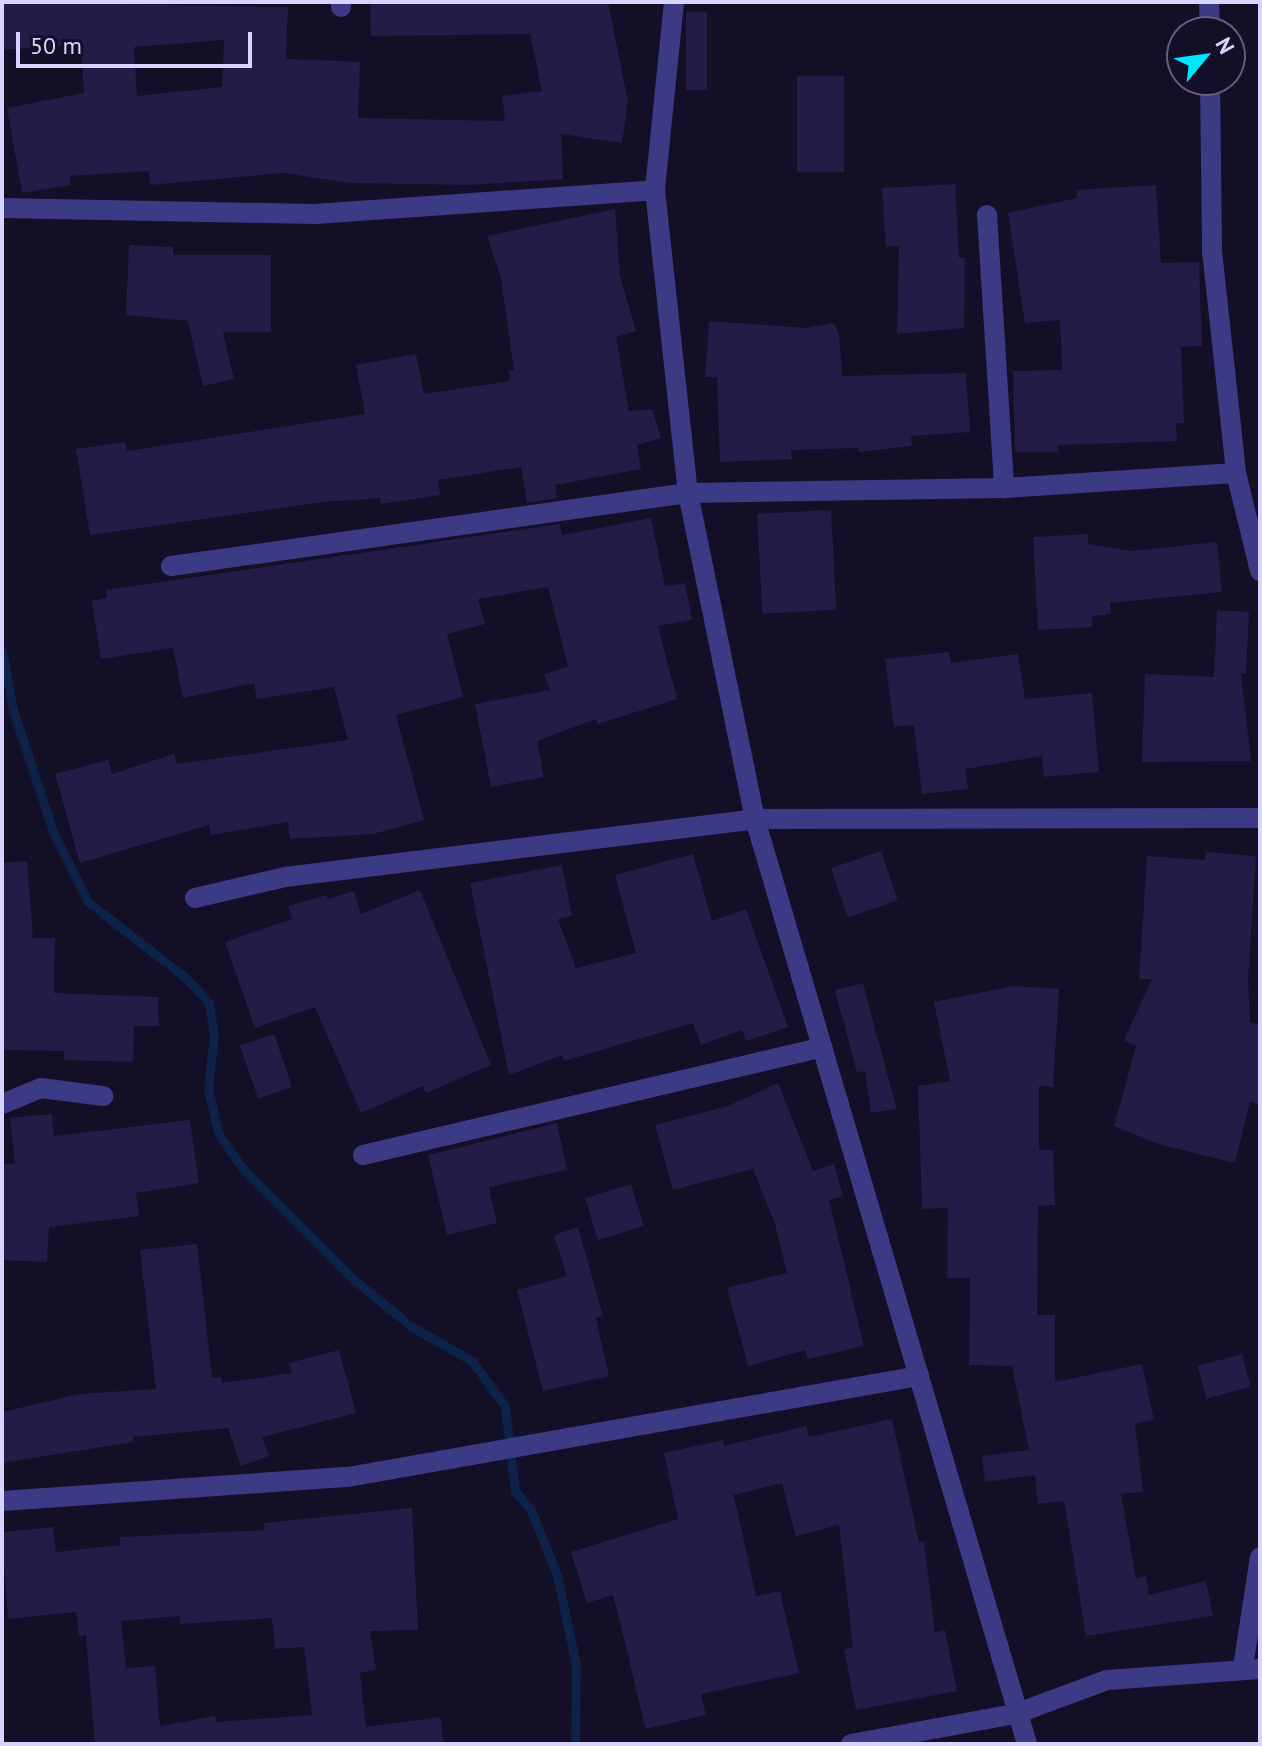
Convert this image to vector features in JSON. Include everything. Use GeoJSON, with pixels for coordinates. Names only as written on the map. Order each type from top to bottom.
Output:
{"type":"FeatureCollection","features":[{"type":"Feature","properties":{"kind":"street"},"geometry":{"type":"LineString","coordinates":[[674,2],[655,190],[688,493],[755,819],[1015,1714],[1027,1744]]}},
{"type":"Feature","properties":{"kind":"street"},"geometry":{"type":"LineString","coordinates":[[1210,96],[1212,251],[1236,473],[1260,571]]}},
{"type":"Feature","properties":{"kind":"street"},"geometry":{"type":"LineString","coordinates":[[2,208],[315,214],[655,190]]}},
{"type":"Feature","properties":{"kind":"street"},"geometry":{"type":"LineString","coordinates":[[987,215],[1004,488]]}},
{"type":"Feature","properties":{"kind":"street"},"geometry":{"type":"LineString","coordinates":[[171,566],[688,493],[1004,488],[1236,473]]}},
{"type":"Feature","properties":{"kind":"street"},"geometry":{"type":"LineString","coordinates":[[195,898],[285,877],[755,819],[1260,818]]}},
{"type":"Feature","properties":{"kind":"street"},"geometry":{"type":"LineString","coordinates":[[363,1155],[822,1047]]}},
{"type":"Feature","properties":{"kind":"street"},"geometry":{"type":"LineString","coordinates":[[2,1104],[41,1088],[103,1096]]}},
{"type":"Feature","properties":{"kind":"street"},"geometry":{"type":"LineString","coordinates":[[2,1501],[348,1477],[919,1376]]}},
{"type":"Feature","properties":{"kind":"street"},"geometry":{"type":"LineString","coordinates":[[851,1744],[1015,1714],[1107,1680],[1252,1668],[1260,1557]]}},
{"type":"Feature","properties":{"kind":"building"},"geometry":{"type":"Polygon","coordinates":[[[2,2],[288,7],[286,59],[360,62],[358,118],[505,121],[502,96],[542,91],[530,34],[371,36],[370,2],[608,2],[628,101],[622,143],[561,134],[563,179],[469,185],[350,183],[283,173],[150,185],[149,171],[70,176],[71,185],[22,193],[7,108],[84,93],[81,45],[2,50],[2,2]],[[224,40],[134,47],[137,96],[222,87],[224,40]]]}},
{"type":"Feature","properties":{"kind":"building"},"geometry":{"type":"Polygon","coordinates":[[[686,12],[707,12],[707,90],[686,90],[686,12]]]}},
{"type":"Feature","properties":{"kind":"building"},"geometry":{"type":"Polygon","coordinates":[[[797,76],[844,76],[844,172],[797,172],[797,76]]]}},
{"type":"Feature","properties":{"kind":"building"},"geometry":{"type":"Polygon","coordinates":[[[955,184],[959,258],[965,258],[964,328],[897,334],[899,246],[886,247],[882,188],[955,184]]]}},
{"type":"Feature","properties":{"kind":"building"},"geometry":{"type":"Polygon","coordinates":[[[1156,185],[1161,263],[1199,262],[1202,346],[1181,347],[1184,423],[1176,423],[1177,441],[1058,445],[1058,452],[1015,452],[1013,371],[1062,370],[1060,320],[1025,323],[1008,213],[1077,198],[1077,190],[1156,185]]]}},
{"type":"Feature","properties":{"kind":"building"},"geometry":{"type":"Polygon","coordinates":[[[615,209],[620,276],[636,331],[616,337],[629,411],[652,409],[661,438],[637,445],[641,469],[555,485],[557,498],[527,503],[521,467],[438,480],[440,495],[381,504],[380,498],[323,502],[90,535],[76,449],[125,442],[127,451],[365,414],[356,365],[416,354],[424,394],[510,381],[509,371],[514,370],[501,278],[487,236],[615,209]]]}},
{"type":"Feature","properties":{"kind":"building"},"geometry":{"type":"Polygon","coordinates":[[[129,245],[173,247],[173,255],[271,255],[271,332],[223,332],[234,379],[203,386],[188,321],[126,315],[129,245]]]}},
{"type":"Feature","properties":{"kind":"building"},"geometry":{"type":"Polygon","coordinates":[[[709,321],[806,328],[833,323],[839,333],[842,376],[966,373],[970,432],[911,436],[912,446],[859,452],[858,448],[791,450],[792,459],[720,462],[717,377],[705,377],[709,321]]]}},
{"type":"Feature","properties":{"kind":"building"},"geometry":{"type":"Polygon","coordinates":[[[831,510],[836,610],[762,614],[757,514],[831,510]]]}},
{"type":"Feature","properties":{"kind":"building"},"geometry":{"type":"Polygon","coordinates":[[[651,518],[665,586],[685,583],[692,620],[658,626],[677,699],[598,724],[596,719],[537,741],[544,777],[491,787],[475,704],[550,690],[544,675],[568,666],[548,587],[478,599],[485,624],[447,634],[463,697],[396,715],[424,820],[373,834],[290,839],[288,822],[211,835],[209,825],[80,863],[55,774],[108,760],[112,774],[174,754],[177,764],[348,740],[334,687],[257,699],[254,683],[183,698],[173,648],[101,659],[92,601],[107,598],[106,590],[560,524],[562,535],[651,518]]]}},
{"type":"Feature","properties":{"kind":"building"},"geometry":{"type":"Polygon","coordinates":[[[1088,534],[1088,544],[1132,551],[1217,542],[1222,592],[1110,603],[1111,614],[1092,616],[1092,627],[1038,630],[1033,537],[1088,534]]]}},
{"type":"Feature","properties":{"kind":"building"},"geometry":{"type":"Polygon","coordinates":[[[1217,610],[1249,612],[1246,674],[1241,673],[1251,761],[1142,762],[1145,674],[1214,677],[1217,610]]]}},
{"type":"Feature","properties":{"kind":"building"},"geometry":{"type":"Polygon","coordinates":[[[949,652],[951,663],[1018,654],[1025,699],[1092,693],[1099,772],[1044,777],[1042,756],[965,769],[968,789],[922,794],[914,725],[894,727],[885,659],[949,652]]]}},
{"type":"Feature","properties":{"kind":"building"},"geometry":{"type":"Polygon","coordinates":[[[881,851],[898,900],[848,917],[831,868],[881,851]]]}},
{"type":"Feature","properties":{"kind":"building"},"geometry":{"type":"Polygon","coordinates":[[[1206,852],[1256,856],[1248,979],[1250,1022],[1260,1025],[1260,1104],[1250,1102],[1235,1163],[1159,1144],[1114,1126],[1136,1046],[1124,1040],[1152,979],[1139,979],[1147,856],[1205,860],[1206,852]]]}},
{"type":"Feature","properties":{"kind":"building"},"geometry":{"type":"Polygon","coordinates":[[[693,854],[712,921],[746,909],[788,1027],[746,1041],[742,1030],[701,1045],[693,1023],[564,1061],[562,1055],[509,1075],[470,883],[562,865],[572,916],[558,919],[576,968],[636,953],[615,875],[693,854]]]}},
{"type":"Feature","properties":{"kind":"building"},"geometry":{"type":"Polygon","coordinates":[[[27,861],[33,938],[55,938],[54,993],[158,997],[159,1026],[134,1026],[133,1062],[64,1060],[64,1051],[2,1050],[2,863],[27,861]]]}},
{"type":"Feature","properties":{"kind":"building"},"geometry":{"type":"Polygon","coordinates":[[[420,890],[491,1065],[426,1093],[423,1086],[361,1113],[315,1007],[255,1028],[225,942],[292,919],[288,906],[327,895],[328,899],[354,891],[361,914],[420,890]]]}},
{"type":"Feature","properties":{"kind":"building"},"geometry":{"type":"Polygon","coordinates":[[[863,983],[897,1109],[871,1113],[865,1071],[857,1073],[835,990],[863,983]]]}},
{"type":"Feature","properties":{"kind":"building"},"geometry":{"type":"Polygon","coordinates":[[[1014,986],[1059,989],[1053,1087],[1039,1086],[1039,1150],[1053,1150],[1055,1205],[1038,1206],[1037,1315],[1055,1315],[1055,1382],[1142,1364],[1154,1420],[1135,1424],[1143,1492],[1121,1494],[1136,1578],[1146,1576],[1149,1595],[1206,1581],[1213,1616],[1086,1636],[1064,1501],[1038,1504],[1035,1475],[985,1482],[982,1456],[1029,1450],[1012,1366],[969,1365],[970,1278],[947,1278],[948,1208],[922,1209],[918,1086],[950,1081],[934,1002],[1014,986]]]}},
{"type":"Feature","properties":{"kind":"building"},"geometry":{"type":"Polygon","coordinates":[[[274,1034],[292,1087],[258,1099],[240,1046],[274,1034]]]}},
{"type":"Feature","properties":{"kind":"building"},"geometry":{"type":"Polygon","coordinates":[[[778,1083],[813,1171],[834,1164],[843,1196],[829,1200],[864,1346],[808,1359],[805,1350],[748,1366],[727,1288],[787,1273],[775,1224],[753,1169],[673,1190],[655,1125],[728,1106],[778,1083]]]}},
{"type":"Feature","properties":{"kind":"building"},"geometry":{"type":"Polygon","coordinates":[[[52,1114],[54,1136],[190,1120],[199,1183],[136,1193],[139,1216],[49,1227],[47,1262],[2,1260],[2,1164],[15,1164],[10,1118],[52,1114]]]}},
{"type":"Feature","properties":{"kind":"building"},"geometry":{"type":"Polygon","coordinates":[[[557,1123],[567,1170],[489,1187],[497,1223],[447,1235],[428,1155],[557,1123]]]}},
{"type":"Feature","properties":{"kind":"building"},"geometry":{"type":"Polygon","coordinates":[[[631,1184],[644,1226],[598,1240],[585,1198],[631,1184]]]}},
{"type":"Feature","properties":{"kind":"building"},"geometry":{"type":"Polygon","coordinates":[[[578,1227],[603,1316],[596,1318],[609,1376],[543,1391],[517,1290],[567,1276],[554,1235],[578,1227]]]}},
{"type":"Feature","properties":{"kind":"building"},"geometry":{"type":"Polygon","coordinates":[[[197,1244],[212,1378],[221,1377],[222,1383],[292,1373],[289,1363],[339,1350],[356,1413],[262,1437],[269,1456],[241,1466],[228,1428],[133,1437],[133,1442],[2,1463],[2,1412],[79,1394],[156,1389],[140,1250],[197,1244]]]}},
{"type":"Feature","properties":{"kind":"building"},"geometry":{"type":"Polygon","coordinates":[[[1242,1354],[1251,1387],[1206,1399],[1198,1366],[1242,1354]]]}},
{"type":"Feature","properties":{"kind":"building"},"geometry":{"type":"Polygon","coordinates":[[[892,1419],[919,1542],[924,1541],[935,1632],[945,1630],[957,1691],[856,1710],[844,1649],[853,1648],[839,1525],[796,1536],[782,1483],[734,1495],[756,1596],[780,1591],[799,1673],[701,1694],[706,1715],[646,1729],[613,1595],[587,1603],[571,1552],[678,1519],[664,1453],[723,1440],[724,1446],[806,1426],[809,1437],[892,1419]]]}},
{"type":"Feature","properties":{"kind":"building"},"geometry":{"type":"Polygon","coordinates":[[[412,1508],[418,1630],[370,1631],[376,1670],[360,1673],[366,1727],[440,1717],[444,1744],[95,1744],[86,1635],[79,1636],[76,1612],[8,1619],[2,1532],[53,1527],[56,1552],[120,1545],[120,1537],[265,1530],[264,1523],[412,1508]],[[180,1616],[121,1621],[126,1668],[155,1666],[160,1726],[215,1716],[216,1722],[312,1715],[304,1647],[275,1649],[272,1618],[180,1624],[180,1616]]]}},
{"type":"Feature","properties":{"kind":"waterway"},"geometry":{"type":"LineString","coordinates":[[2,650],[13,710],[54,834],[88,902],[186,978],[209,1003],[214,1035],[208,1089],[219,1135],[244,1170],[352,1278],[412,1327],[472,1361],[505,1406],[515,1491],[531,1510],[557,1575],[576,1665],[575,1744]]}}]}
